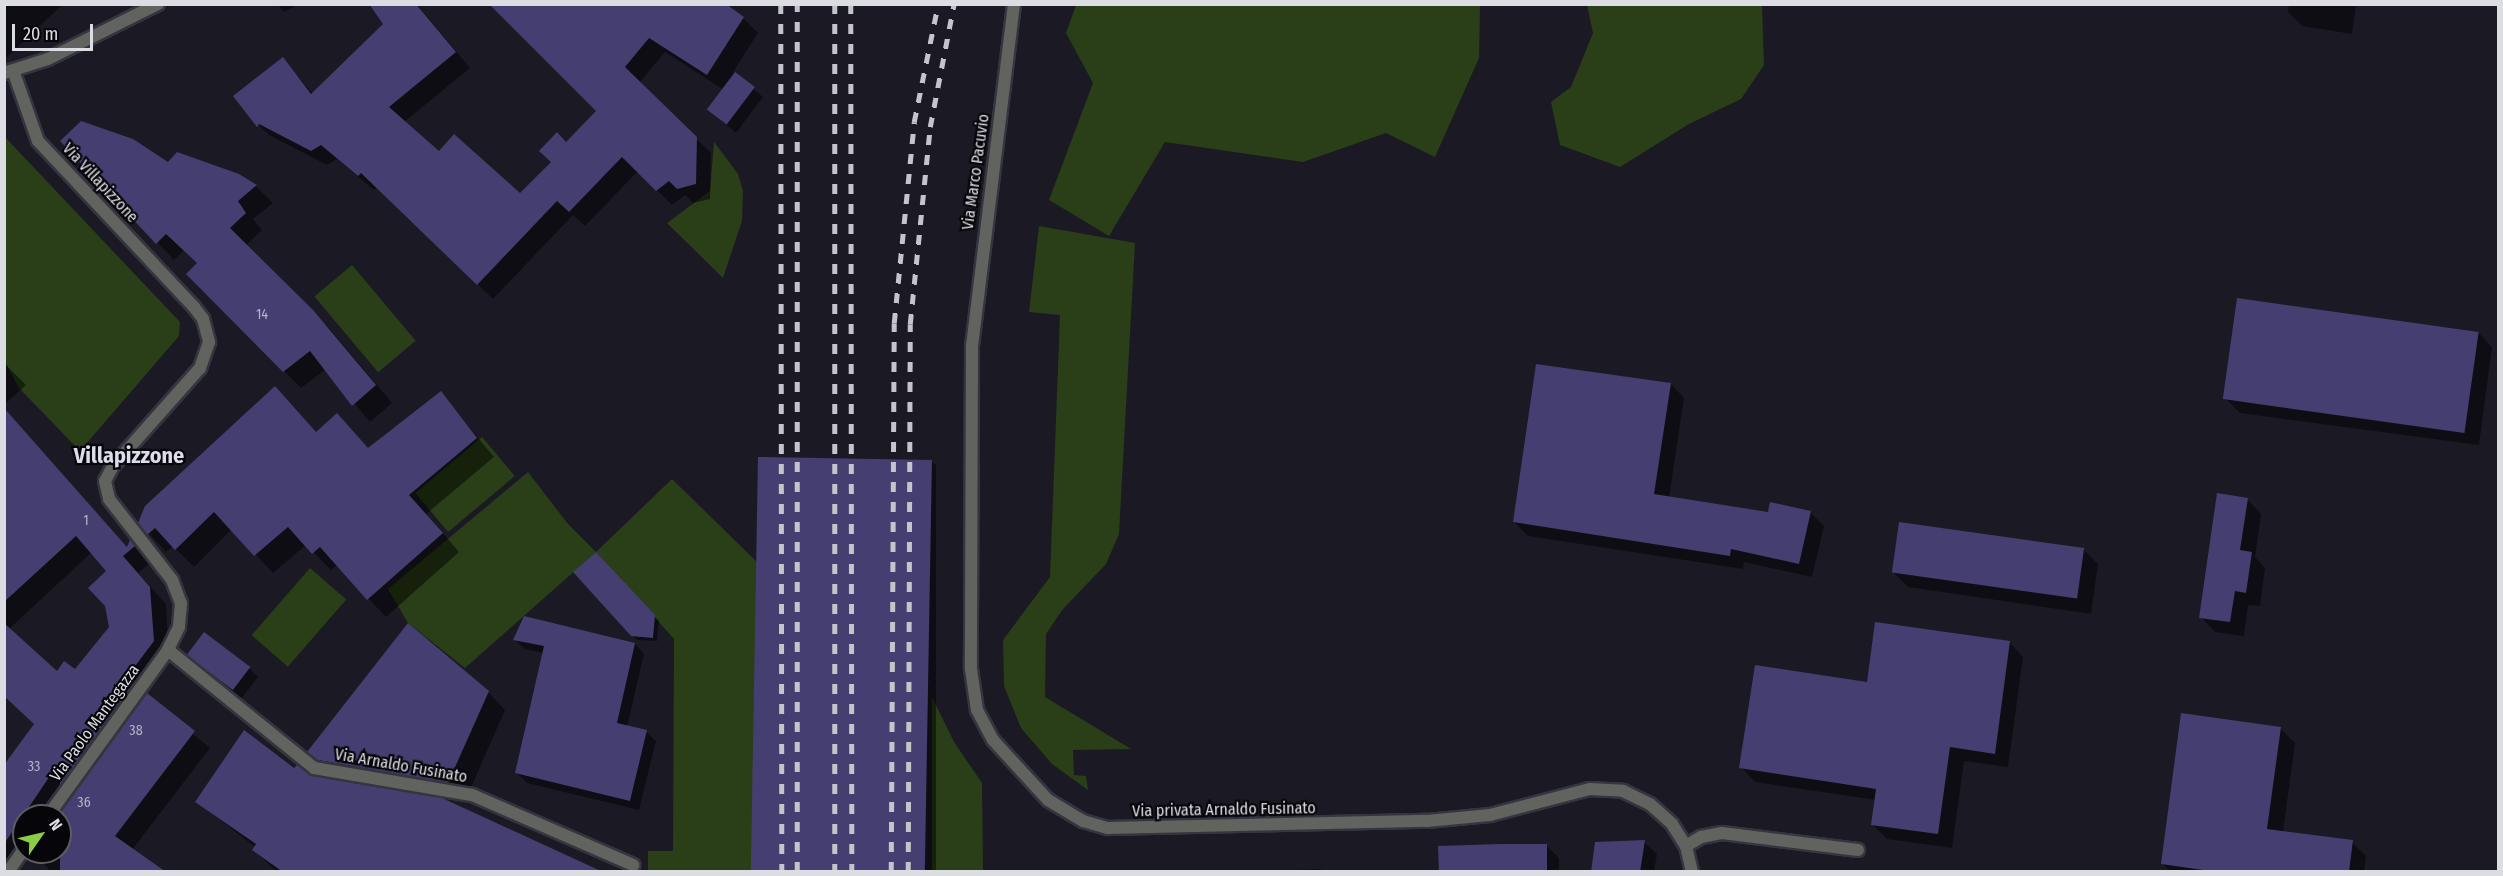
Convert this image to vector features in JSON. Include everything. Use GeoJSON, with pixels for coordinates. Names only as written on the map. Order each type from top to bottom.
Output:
{"type":"FeatureCollection","features":[{"type":"Feature","properties":{"kind":"street"},"geometry":{"type":"LineString","coordinates":[[9,74],[158,4]]}},
{"type":"Feature","properties":{"kind":"street","name":"Via Marco Pacuvio"},"geometry":{"type":"LineString","coordinates":[[972,345],[1014,4]]}},
{"type":"Feature","properties":{"kind":"street","name":"Via Villapizzone"},"geometry":{"type":"LineString","coordinates":[[9,74],[38,141],[194,307],[208,331],[206,357],[113,466],[105,481],[109,499],[166,569],[177,591],[182,616],[168,650]]}},
{"type":"Feature","properties":{"kind":"street","name":"Via privata Arnaldo Fusinato"},"geometry":{"type":"LineString","coordinates":[[972,345],[974,697],[993,740],[1028,781],[1060,808],[1095,826],[1118,828],[1427,821],[1490,814],[1602,789],[1632,794],[1650,804],[1672,824],[1686,846]]}},
{"type":"Feature","properties":{"kind":"street","name":"Via Arnaldo Fusinato"},"geometry":{"type":"LineString","coordinates":[[168,650],[314,768],[472,795],[633,865]]}},
{"type":"Feature","properties":{"kind":"street","name":"Via Paolo Mantegazza"},"geometry":{"type":"LineString","coordinates":[[57,804],[168,650]]}},
{"type":"Feature","properties":{"kind":"street"},"geometry":{"type":"LineString","coordinates":[[1692,872],[1686,846],[1701,837],[1722,833],[1858,850]]}},
{"type":"Feature","properties":{"kind":"green space"},"geometry":{"type":"Polygon","coordinates":[[[1076,5],[1480,5],[1479,58],[1435,157],[1386,133],[1303,162],[1165,142],[1109,236],[1049,200],[1093,83],[1066,33],[1076,5]]]}},
{"type":"Feature","properties":{"kind":"green space"},"geometry":{"type":"Polygon","coordinates":[[[1587,5],[1762,5],[1764,65],[1741,99],[1689,124],[1620,167],[1560,145],[1551,102],[1571,87],[1593,33],[1587,5]]]}},
{"type":"Feature","properties":{"kind":"green space"},"geometry":{"type":"Polygon","coordinates":[[[4,136],[180,322],[179,336],[80,451],[19,388],[5,362],[4,136]]]}},
{"type":"Feature","properties":{"kind":"green space"},"geometry":{"type":"Polygon","coordinates":[[[714,142],[738,174],[743,191],[742,221],[723,278],[667,223],[710,191],[714,142]]]}},
{"type":"Feature","properties":{"kind":"green space"},"geometry":{"type":"Polygon","coordinates":[[[1039,226],[1135,243],[1119,534],[1106,564],[1063,609],[1046,634],[1045,697],[1131,749],[1073,750],[1074,775],[1086,776],[1088,790],[1052,764],[1021,728],[1004,686],[1003,640],[1050,577],[1060,315],[1029,312],[1039,226]]]}},
{"type":"Feature","properties":{"kind":"green space"},"geometry":{"type":"Polygon","coordinates":[[[352,265],[416,341],[378,372],[314,296],[352,265]]]}},
{"type":"Feature","properties":{"kind":"green space"},"geometry":{"type":"Polygon","coordinates":[[[482,437],[515,476],[448,532],[415,493],[482,437]]]}},
{"type":"Feature","properties":{"kind":"green space"},"geometry":{"type":"Polygon","coordinates":[[[528,472],[568,524],[596,552],[465,668],[408,623],[388,589],[528,472]]]}},
{"type":"Feature","properties":{"kind":"green space"},"geometry":{"type":"Polygon","coordinates":[[[672,479],[757,562],[756,871],[648,871],[648,851],[673,851],[674,639],[596,552],[672,479]]]}},
{"type":"Feature","properties":{"kind":"green space"},"geometry":{"type":"Polygon","coordinates":[[[310,568],[346,599],[288,667],[252,635],[310,568]]]}},
{"type":"Feature","properties":{"kind":"green space"},"geometry":{"type":"Polygon","coordinates":[[[932,697],[954,742],[982,783],[983,871],[932,871],[932,697]]]}},
{"type":"Feature","properties":{"kind":"building"},"geometry":{"type":"Polygon","coordinates":[[[369,4],[416,4],[456,52],[389,107],[439,151],[454,134],[520,193],[551,162],[539,151],[557,132],[566,142],[596,111],[489,4],[726,4],[744,17],[707,75],[649,38],[625,67],[697,137],[696,184],[677,189],[669,181],[656,191],[622,157],[569,212],[557,201],[477,285],[361,173],[358,176],[321,145],[311,151],[259,124],[257,127],[233,96],[283,57],[311,94],[383,24],[369,4]]]}},
{"type":"Feature","properties":{"kind":"building"},"geometry":{"type":"Polygon","coordinates":[[[735,72],[755,87],[727,125],[707,110],[735,72]]]}},
{"type":"Feature","properties":{"kind":"building"},"geometry":{"type":"Polygon","coordinates":[[[81,121],[133,139],[168,162],[177,152],[239,174],[257,185],[238,201],[246,213],[230,228],[313,310],[376,385],[352,406],[310,351],[283,372],[186,274],[197,263],[166,234],[156,244],[60,141],[81,121]]]}},
{"type":"Feature","properties":{"kind":"building"},"geometry":{"type":"Polygon","coordinates":[[[2237,298],[2479,332],[2464,433],[2223,399],[2237,298]]]}},
{"type":"Feature","properties":{"kind":"building"},"geometry":{"type":"Polygon","coordinates":[[[1536,364],[1671,383],[1654,494],[1768,512],[1770,502],[1811,511],[1799,564],[1731,549],[1730,556],[1513,522],[1536,364]]]}},
{"type":"Feature","properties":{"kind":"building"},"geometry":{"type":"Polygon","coordinates":[[[275,386],[316,432],[337,413],[368,448],[441,391],[477,438],[409,495],[443,533],[367,600],[320,547],[312,554],[288,527],[254,556],[214,512],[175,550],[155,528],[147,535],[138,523],[145,506],[275,386]]]}},
{"type":"Feature","properties":{"kind":"building"},"geometry":{"type":"Polygon","coordinates":[[[4,408],[127,547],[130,540],[135,546],[123,556],[150,587],[154,641],[127,677],[134,682],[60,785],[60,761],[31,804],[12,804],[12,832],[4,844],[4,765],[34,724],[4,696],[4,623],[57,671],[64,661],[75,669],[109,627],[105,606],[88,588],[106,571],[76,536],[4,602],[4,408]]]}},
{"type":"Feature","properties":{"kind":"building"},"geometry":{"type":"Polygon","coordinates":[[[758,457],[932,460],[925,872],[751,872],[758,457]]]}},
{"type":"Feature","properties":{"kind":"building"},"geometry":{"type":"Polygon","coordinates":[[[2217,493],[2248,498],[2240,550],[2252,552],[2246,593],[2235,591],[2230,622],[2199,618],[2217,493]]]}},
{"type":"Feature","properties":{"kind":"building"},"geometry":{"type":"Polygon","coordinates":[[[1899,522],[2084,548],[2077,599],[1892,573],[1899,522]]]}},
{"type":"Feature","properties":{"kind":"building"},"geometry":{"type":"Polygon","coordinates":[[[596,552],[655,615],[653,638],[631,636],[573,572],[596,552]]]}},
{"type":"Feature","properties":{"kind":"building"},"geometry":{"type":"Polygon","coordinates":[[[524,616],[635,643],[617,723],[647,730],[630,801],[515,773],[544,646],[513,640],[524,616]]]}},
{"type":"Feature","properties":{"kind":"building"},"geometry":{"type":"Polygon","coordinates":[[[1875,622],[2010,641],[1995,754],[1950,747],[1938,834],[1871,825],[1876,789],[1739,768],[1755,665],[1867,682],[1875,622]]]}},
{"type":"Feature","properties":{"kind":"building"},"geometry":{"type":"Polygon","coordinates":[[[408,623],[489,691],[448,783],[318,760],[307,752],[408,623]]]}},
{"type":"Feature","properties":{"kind":"building"},"geometry":{"type":"Polygon","coordinates":[[[204,632],[250,667],[233,690],[187,655],[204,632]]]}},
{"type":"Feature","properties":{"kind":"building"},"geometry":{"type":"Polygon","coordinates":[[[147,693],[195,731],[115,836],[166,872],[60,872],[60,864],[72,864],[72,804],[67,804],[147,693]]]}},
{"type":"Feature","properties":{"kind":"building"},"geometry":{"type":"Polygon","coordinates":[[[2181,713],[2281,727],[2267,829],[2353,840],[2349,872],[2217,872],[2161,864],[2181,713]]]}},
{"type":"Feature","properties":{"kind":"building"},"geometry":{"type":"Polygon","coordinates":[[[244,730],[294,768],[297,765],[312,776],[442,798],[603,872],[283,872],[252,850],[256,844],[195,802],[244,730]]]}},
{"type":"Feature","properties":{"kind":"building"},"geometry":{"type":"Polygon","coordinates":[[[1645,840],[1640,872],[1591,872],[1595,842],[1645,840]]]}},
{"type":"Feature","properties":{"kind":"building"},"geometry":{"type":"Polygon","coordinates":[[[1547,844],[1547,872],[1439,872],[1438,846],[1547,844]]]}},
{"type":"Feature","properties":{"kind":"railway"},"geometry":{"type":"LineString","coordinates":[[781,4],[782,872]]}},
{"type":"Feature","properties":{"kind":"railway"},"geometry":{"type":"LineString","coordinates":[[797,4],[797,872]]}},
{"type":"Feature","properties":{"kind":"railway"},"geometry":{"type":"LineString","coordinates":[[835,4],[835,872]]}},
{"type":"Feature","properties":{"kind":"railway"},"geometry":{"type":"LineString","coordinates":[[851,4],[852,872]]}},
{"type":"Feature","properties":{"kind":"railway"},"geometry":{"type":"LineString","coordinates":[[891,872],[894,323],[914,122],[938,4]]}},
{"type":"Feature","properties":{"kind":"railway"},"geometry":{"type":"LineString","coordinates":[[908,872],[910,324],[930,127],[954,4]]}},
{"type":"Feature","properties":{"kind":"district","name":"Villapizzone"},"geometry":{"type":"Point","coordinates":[129,456]}}]}
